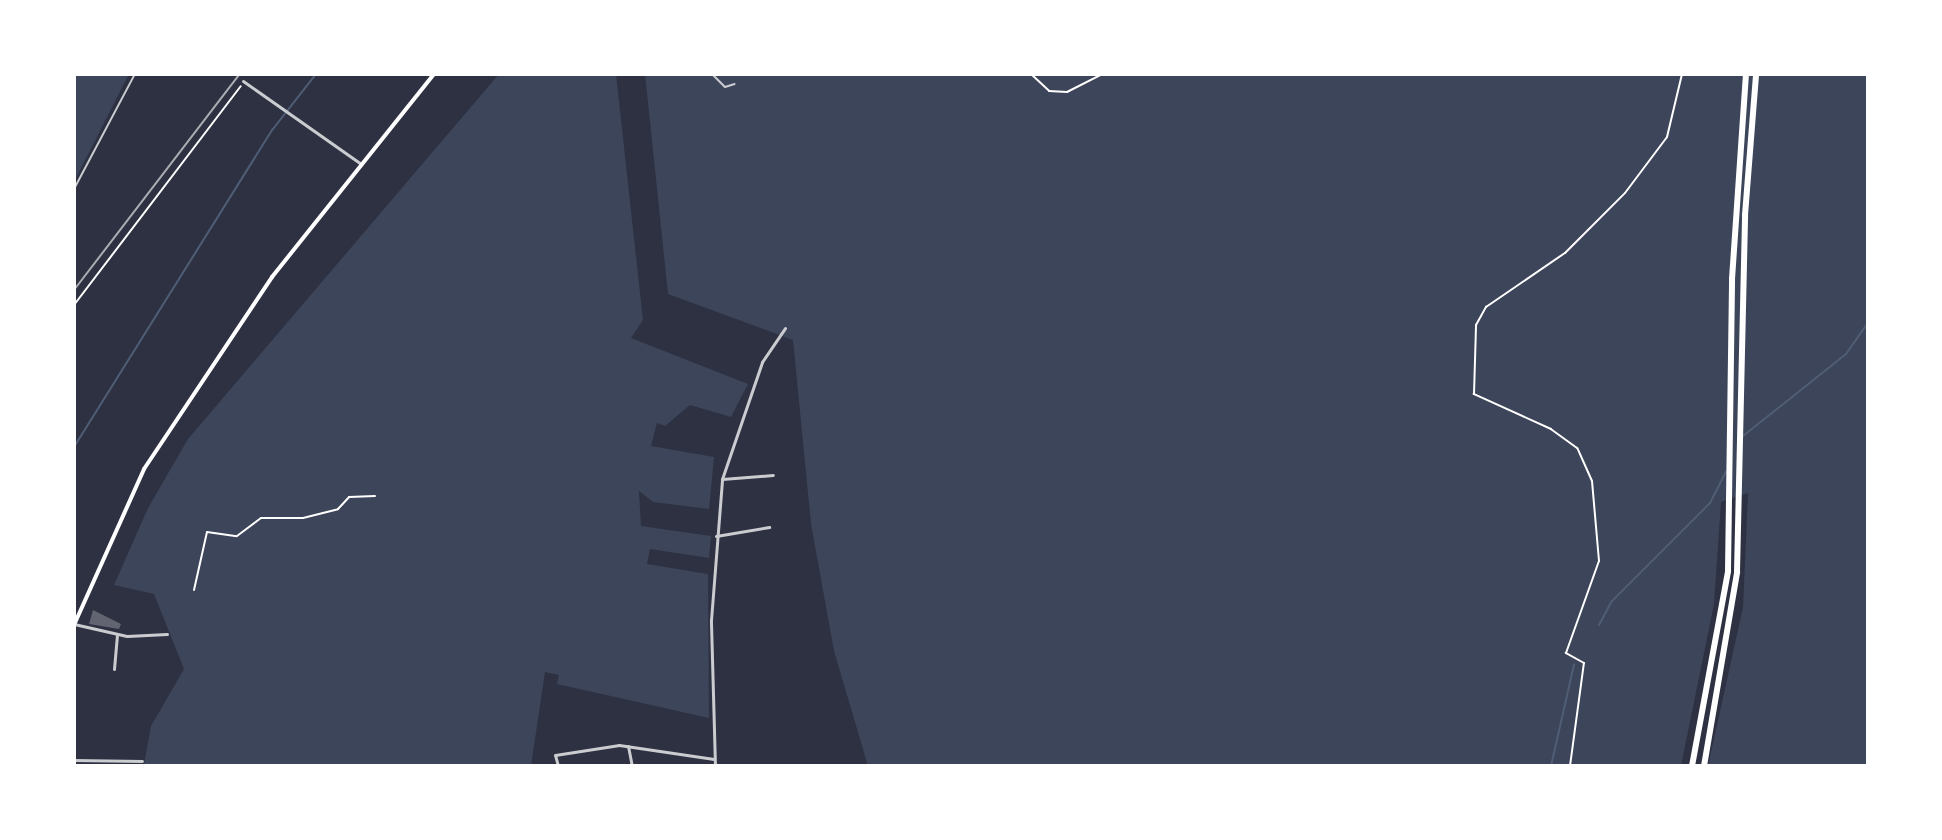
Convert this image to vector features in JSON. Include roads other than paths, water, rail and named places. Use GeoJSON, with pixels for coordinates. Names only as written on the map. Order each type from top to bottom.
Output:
{"type":"FeatureCollection","features":[{"type":"Feature","properties":{"kind":"highway"},"geometry":{"type":"LineString","coordinates":[[1692,766],[1725,606],[1732,346],[1746,74]]}},
{"type":"Feature","properties":{"kind":"highway"},"geometry":{"type":"LineString","coordinates":[[1704,766],[1734,607],[1742,346],[1756,74]]}},
{"type":"Feature","properties":{"kind":"main road"},"geometry":{"type":"LineString","coordinates":[[74,624],[144,469],[272,277],[434,74]]}},
{"type":"Feature","properties":{"kind":"street"},"geometry":{"type":"LineString","coordinates":[[244,81],[361,164]]}},
{"type":"Feature","properties":{"kind":"street"},"geometry":{"type":"LineString","coordinates":[[715,766],[716,536],[722,479],[762,362],[785,328]]}},
{"type":"Feature","properties":{"kind":"street"},"geometry":{"type":"LineString","coordinates":[[722,479],[773,475]]}},
{"type":"Feature","properties":{"kind":"street"},"geometry":{"type":"LineString","coordinates":[[716,536],[769,527]]}},
{"type":"Feature","properties":{"kind":"street"},"geometry":{"type":"LineString","coordinates":[[74,624],[117,634],[167,634]]}},
{"type":"Feature","properties":{"kind":"street"},"geometry":{"type":"LineString","coordinates":[[114,669],[117,634]]}},
{"type":"Feature","properties":{"kind":"street"},"geometry":{"type":"LineString","coordinates":[[558,766],[555,755],[628,746],[715,759]]}},
{"type":"Feature","properties":{"kind":"street"},"geometry":{"type":"LineString","coordinates":[[628,746],[632,766]]}},
{"type":"Feature","properties":{"kind":"street"},"geometry":{"type":"LineString","coordinates":[[74,760],[142,761]]}},
{"type":"Feature","properties":{"kind":"lane"},"geometry":{"type":"LineString","coordinates":[[74,189],[135,74]]}},
{"type":"Feature","properties":{"kind":"lane"},"geometry":{"type":"LineString","coordinates":[[712,74],[725,87],[735,84]]}},
{"type":"Feature","properties":{"kind":"waterway"},"geometry":{"type":"LineString","coordinates":[[74,447],[273,129],[316,74]]}},
{"type":"Feature","properties":{"kind":"waterway"},"geometry":{"type":"LineString","coordinates":[[1743,436],[1846,354],[1868,322]]}},
{"type":"Feature","properties":{"kind":"waterway"},"geometry":{"type":"LineString","coordinates":[[1599,625],[1612,601],[1710,503],[1726,471]]}},
{"type":"Feature","properties":{"kind":"waterway"},"geometry":{"type":"LineString","coordinates":[[1551,766],[1574,665]]}},
{"type":"Feature","properties":{"kind":"railway"},"geometry":{"type":"LineString","coordinates":[[74,290],[240,74]]}}]}
